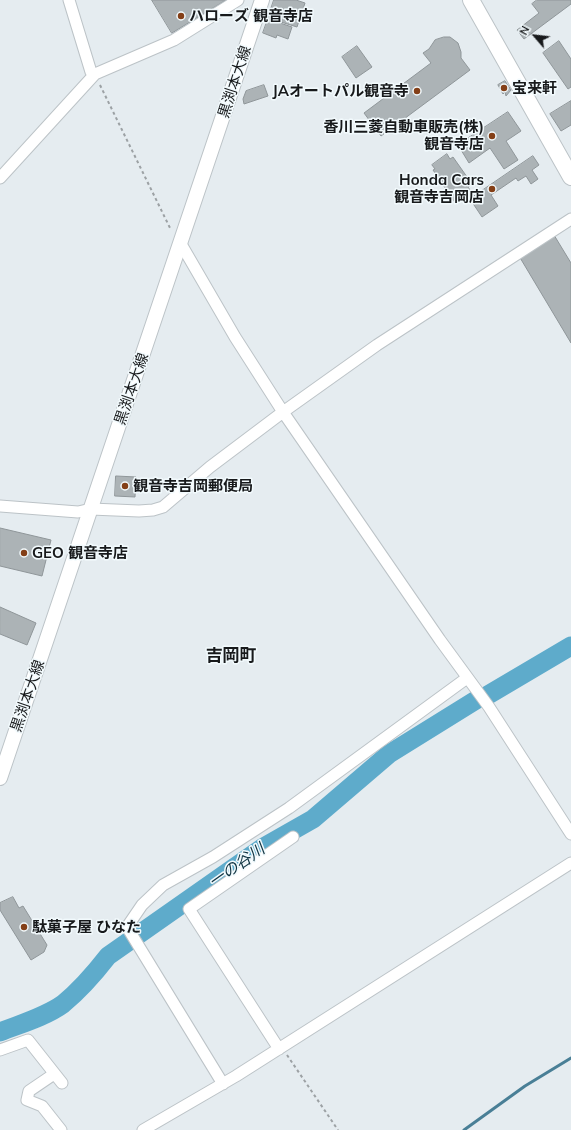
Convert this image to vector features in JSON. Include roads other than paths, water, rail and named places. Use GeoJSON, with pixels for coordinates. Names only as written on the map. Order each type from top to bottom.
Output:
{"type":"FeatureCollection","features":[{"type":"Feature","properties":{"kind":"highway"},"geometry":{"type":"LineString","coordinates":[[471,0],[571,177]]}},
{"type":"Feature","properties":{"kind":"main road","name":"黒渕本大線"},"geometry":{"type":"LineString","coordinates":[[0,778],[92,509],[262,0]]}},
{"type":"Feature","properties":{"kind":"street"},"geometry":{"type":"LineString","coordinates":[[69,0],[91,72],[95,74]]}},
{"type":"Feature","properties":{"kind":"street"},"geometry":{"type":"LineString","coordinates":[[0,178],[95,74],[174,40],[238,0]]}},
{"type":"Feature","properties":{"kind":"street"},"geometry":{"type":"LineString","coordinates":[[0,506],[78,512],[92,509],[153,510],[163,507],[210,467],[376,345],[571,218]]}},
{"type":"Feature","properties":{"kind":"street"},"geometry":{"type":"LineString","coordinates":[[181,244],[235,337],[283,412],[467,678],[489,707],[571,834]]}},
{"type":"Feature","properties":{"kind":"street"},"geometry":{"type":"LineString","coordinates":[[223,1084],[127,927],[142,905],[163,885],[213,857],[290,808],[467,678]]}},
{"type":"Feature","properties":{"kind":"street"},"geometry":{"type":"LineString","coordinates":[[281,1048],[189,909],[293,838]]}},
{"type":"Feature","properties":{"kind":"street"},"geometry":{"type":"LineString","coordinates":[[143,1130],[223,1084],[281,1048],[571,863]]}},
{"type":"Feature","properties":{"kind":"street"},"geometry":{"type":"LineString","coordinates":[[0,1050],[28,1040],[62,1083]]}},
{"type":"Feature","properties":{"kind":"street"},"geometry":{"type":"LineString","coordinates":[[54,1074],[29,1091],[27,1100],[42,1106],[61,1130]]}},
{"type":"Feature","properties":{"kind":"waterway","name":"一の谷川"},"geometry":{"type":"LineString","coordinates":[[488,695],[571,646]]}},
{"type":"Feature","properties":{"kind":"waterway","name":"一の谷川"},"geometry":{"type":"LineString","coordinates":[[0,1032],[56,1009],[87,982],[108,956],[262,848],[313,819],[389,754],[476,700]]}},
{"type":"Feature","properties":{"kind":"waterway"},"geometry":{"type":"LineString","coordinates":[[464,1130],[525,1086],[571,1058]]}},
{"type":"Feature","properties":{"kind":"place","name":"ハローズ 観音寺店"},"geometry":{"type":"Point","coordinates":[181,16]}},
{"type":"Feature","properties":{"kind":"place","name":"宝来軒"},"geometry":{"type":"Point","coordinates":[504,88]}},
{"type":"Feature","properties":{"kind":"place","name":"JAオートパル観音寺"},"geometry":{"type":"Point","coordinates":[417,91]}},
{"type":"Feature","properties":{"kind":"place","name":"香川三菱自動車販売(株) 観音寺店"},"geometry":{"type":"Point","coordinates":[492,136]}},
{"type":"Feature","properties":{"kind":"place","name":"Honda Cars 観音寺吉岡店"},"geometry":{"type":"Point","coordinates":[492,189]}},
{"type":"Feature","properties":{"kind":"place","name":"観音寺吉岡郵便局"},"geometry":{"type":"Point","coordinates":[125,486]}},
{"type":"Feature","properties":{"kind":"place","name":"GEO 観音寺店"},"geometry":{"type":"Point","coordinates":[24,553]}},
{"type":"Feature","properties":{"kind":"place","name":"駄菓子屋 ひなた"},"geometry":{"type":"Point","coordinates":[24,927]}},
{"type":"Feature","properties":{"kind":"district","name":"吉岡町"},"geometry":{"type":"Point","coordinates":[231,656]}}]}
